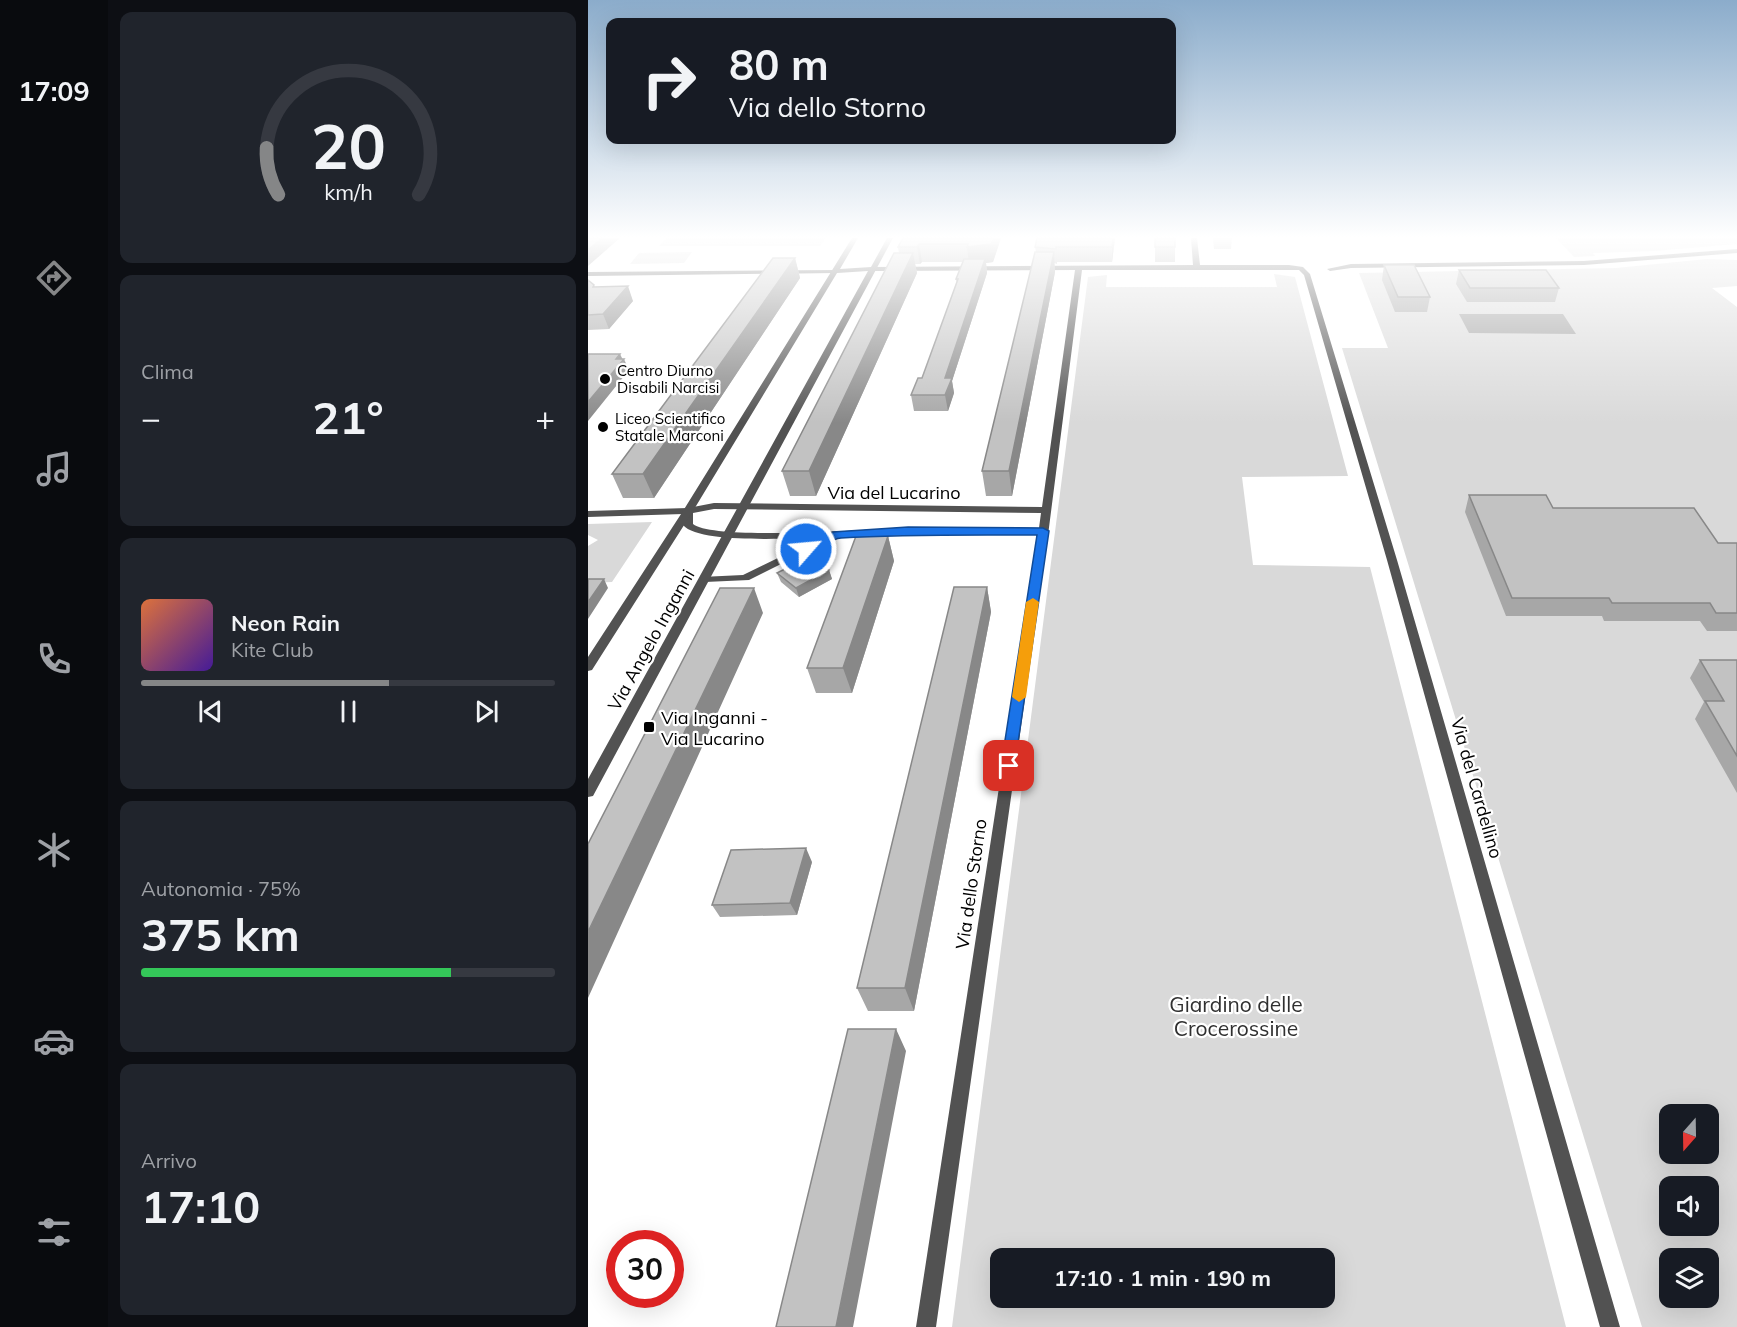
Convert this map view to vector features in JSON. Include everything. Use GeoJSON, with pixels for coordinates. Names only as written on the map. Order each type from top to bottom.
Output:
{"type":"FeatureCollection","features":[{"type":"Feature","properties":{"kind":"street","name":"Via Angelo Inganni"},"geometry":{"type":"LineString","coordinates":[[588,668],[688,511],[817,300]]}},
{"type":"Feature","properties":{"kind":"street","name":"Via Angelo Inganni"},"geometry":{"type":"LineString","coordinates":[[588,792],[856,300]]}},
{"type":"Feature","properties":{"kind":"street","name":"Via dello Storno"},"geometry":{"type":"LineString","coordinates":[[926,1327],[1075,300]]}},
{"type":"Feature","properties":{"kind":"street","name":"Via del Cardellino"},"geometry":{"type":"LineString","coordinates":[[1315,300],[1610,1327]]}},
{"type":"Feature","properties":{"kind":"street"},"geometry":{"type":"LineString","coordinates":[[588,514],[688,511],[702,507],[742,508]]}},
{"type":"Feature","properties":{"kind":"street","name":"Via del Lucarino"},"geometry":{"type":"LineString","coordinates":[[742,508],[1046,510]]}},
{"type":"Feature","properties":{"kind":"street"},"geometry":{"type":"LineString","coordinates":[[688,511],[688,525],[692,529],[728,535],[1043,531]]}},
{"type":"Feature","properties":{"kind":"street"},"geometry":{"type":"LineString","coordinates":[[705,579],[736,580],[752,575],[833,535]]}},
{"type":"Feature","properties":{"kind":"green space","name":"Giardino delle Crocerossine"},"geometry":{"type":"Polygon","coordinates":[[[1085,300],[1301,300],[1348,476],[1242,477],[1253,565],[1370,567],[1566,1327],[952,1327],[1085,300]]]}},
{"type":"Feature","properties":{"kind":"green space"},"geometry":{"type":"Polygon","coordinates":[[[1369,300],[1728,300],[1737,307],[1737,1327],[1642,1327],[1342,348],[1388,348],[1369,300]]]}},
{"type":"Feature","properties":{"kind":"green space"},"geometry":{"type":"Polygon","coordinates":[[[652,522],[612,582],[588,583],[588,546],[598,540],[588,535],[588,524],[652,522]]]}},
{"type":"Feature","properties":{"kind":"shaded area"},"geometry":{"type":"Polygon","coordinates":[[[1459,314],[1563,314],[1576,334],[1469,333],[1459,314]]]}},
{"type":"Feature","properties":{"kind":"building"},"geometry":{"type":"Polygon","coordinates":[[[588,300],[616,300],[603,314],[588,315],[588,300]]]}},
{"type":"Feature","properties":{"kind":"building"},"geometry":{"type":"Polygon","coordinates":[[[742,300],[765,300],[643,474],[612,474],[742,300]]]}},
{"type":"Feature","properties":{"kind":"building"},"geometry":{"type":"Polygon","coordinates":[[[870,300],[891,300],[809,471],[782,471],[870,300]]]}},
{"type":"Feature","properties":{"kind":"building"},"geometry":{"type":"Polygon","coordinates":[[[950,300],[971,300],[945,378],[952,378],[945,395],[911,395],[918,378],[922,378],[950,300]]]}},
{"type":"Feature","properties":{"kind":"building"},"geometry":{"type":"Polygon","coordinates":[[[1023,300],[1044,300],[1009,471],[982,471],[1023,300]]]}},
{"type":"Feature","properties":{"kind":"building","name":"Centro Diurno Disabili Narcisi"},"geometry":{"type":"Polygon","coordinates":[[[588,354],[620,354],[616,359],[624,359],[588,402],[588,354]]]}},
{"type":"Feature","properties":{"kind":"building"},"geometry":{"type":"Polygon","coordinates":[[[1469,495],[1546,495],[1553,508],[1694,508],[1718,543],[1737,543],[1737,613],[1716,613],[1710,603],[1612,603],[1609,598],[1512,598],[1469,495]]]}},
{"type":"Feature","properties":{"kind":"building"},"geometry":{"type":"Polygon","coordinates":[[[856,536],[888,536],[843,668],[807,668],[856,536]]]}},
{"type":"Feature","properties":{"kind":"building"},"geometry":{"type":"Polygon","coordinates":[[[811,556],[829,570],[796,588],[777,573],[811,556]]]}},
{"type":"Feature","properties":{"kind":"building"},"geometry":{"type":"Polygon","coordinates":[[[588,579],[604,579],[588,602],[588,579]]]}},
{"type":"Feature","properties":{"kind":"building"},"geometry":{"type":"Polygon","coordinates":[[[954,587],[987,587],[905,988],[857,988],[954,587]]]}},
{"type":"Feature","properties":{"kind":"building"},"geometry":{"type":"Polygon","coordinates":[[[720,588],[754,588],[588,932],[588,844],[720,588]]]}},
{"type":"Feature","properties":{"kind":"building"},"geometry":{"type":"Polygon","coordinates":[[[1700,660],[1737,660],[1737,756],[1705,701],[1724,701],[1700,660]]]}},
{"type":"Feature","properties":{"kind":"building"},"geometry":{"type":"Polygon","coordinates":[[[806,848],[790,903],[712,905],[731,850],[806,848]]]}},
{"type":"Feature","properties":{"kind":"building"},"geometry":{"type":"Polygon","coordinates":[[[848,1029],[896,1029],[836,1327],[776,1327],[848,1029]]]}},
{"type":"Feature","properties":{"kind":"slow traffic"},"geometry":{"type":"LineString","coordinates":[[1019,697],[1033,602]]}},
{"type":"Feature","properties":{"kind":"place","name":"Centro Diurno Disabili Narcisi"},"geometry":{"type":"Point","coordinates":[605,379]}},
{"type":"Feature","properties":{"kind":"place","name":"Liceo Scientifico Statale Marconi"},"geometry":{"type":"Point","coordinates":[603,427]}},
{"type":"Feature","properties":{"kind":"place","name":"Via Inganni - Via Lucarino"},"geometry":{"type":"Point","coordinates":[649,727]}},
{"type":"Feature","properties":{"kind":"route"},"geometry":{"type":"LineString","coordinates":[[806,549],[833,535],[908,531],[1043,531],[1009,766]]}}]}
